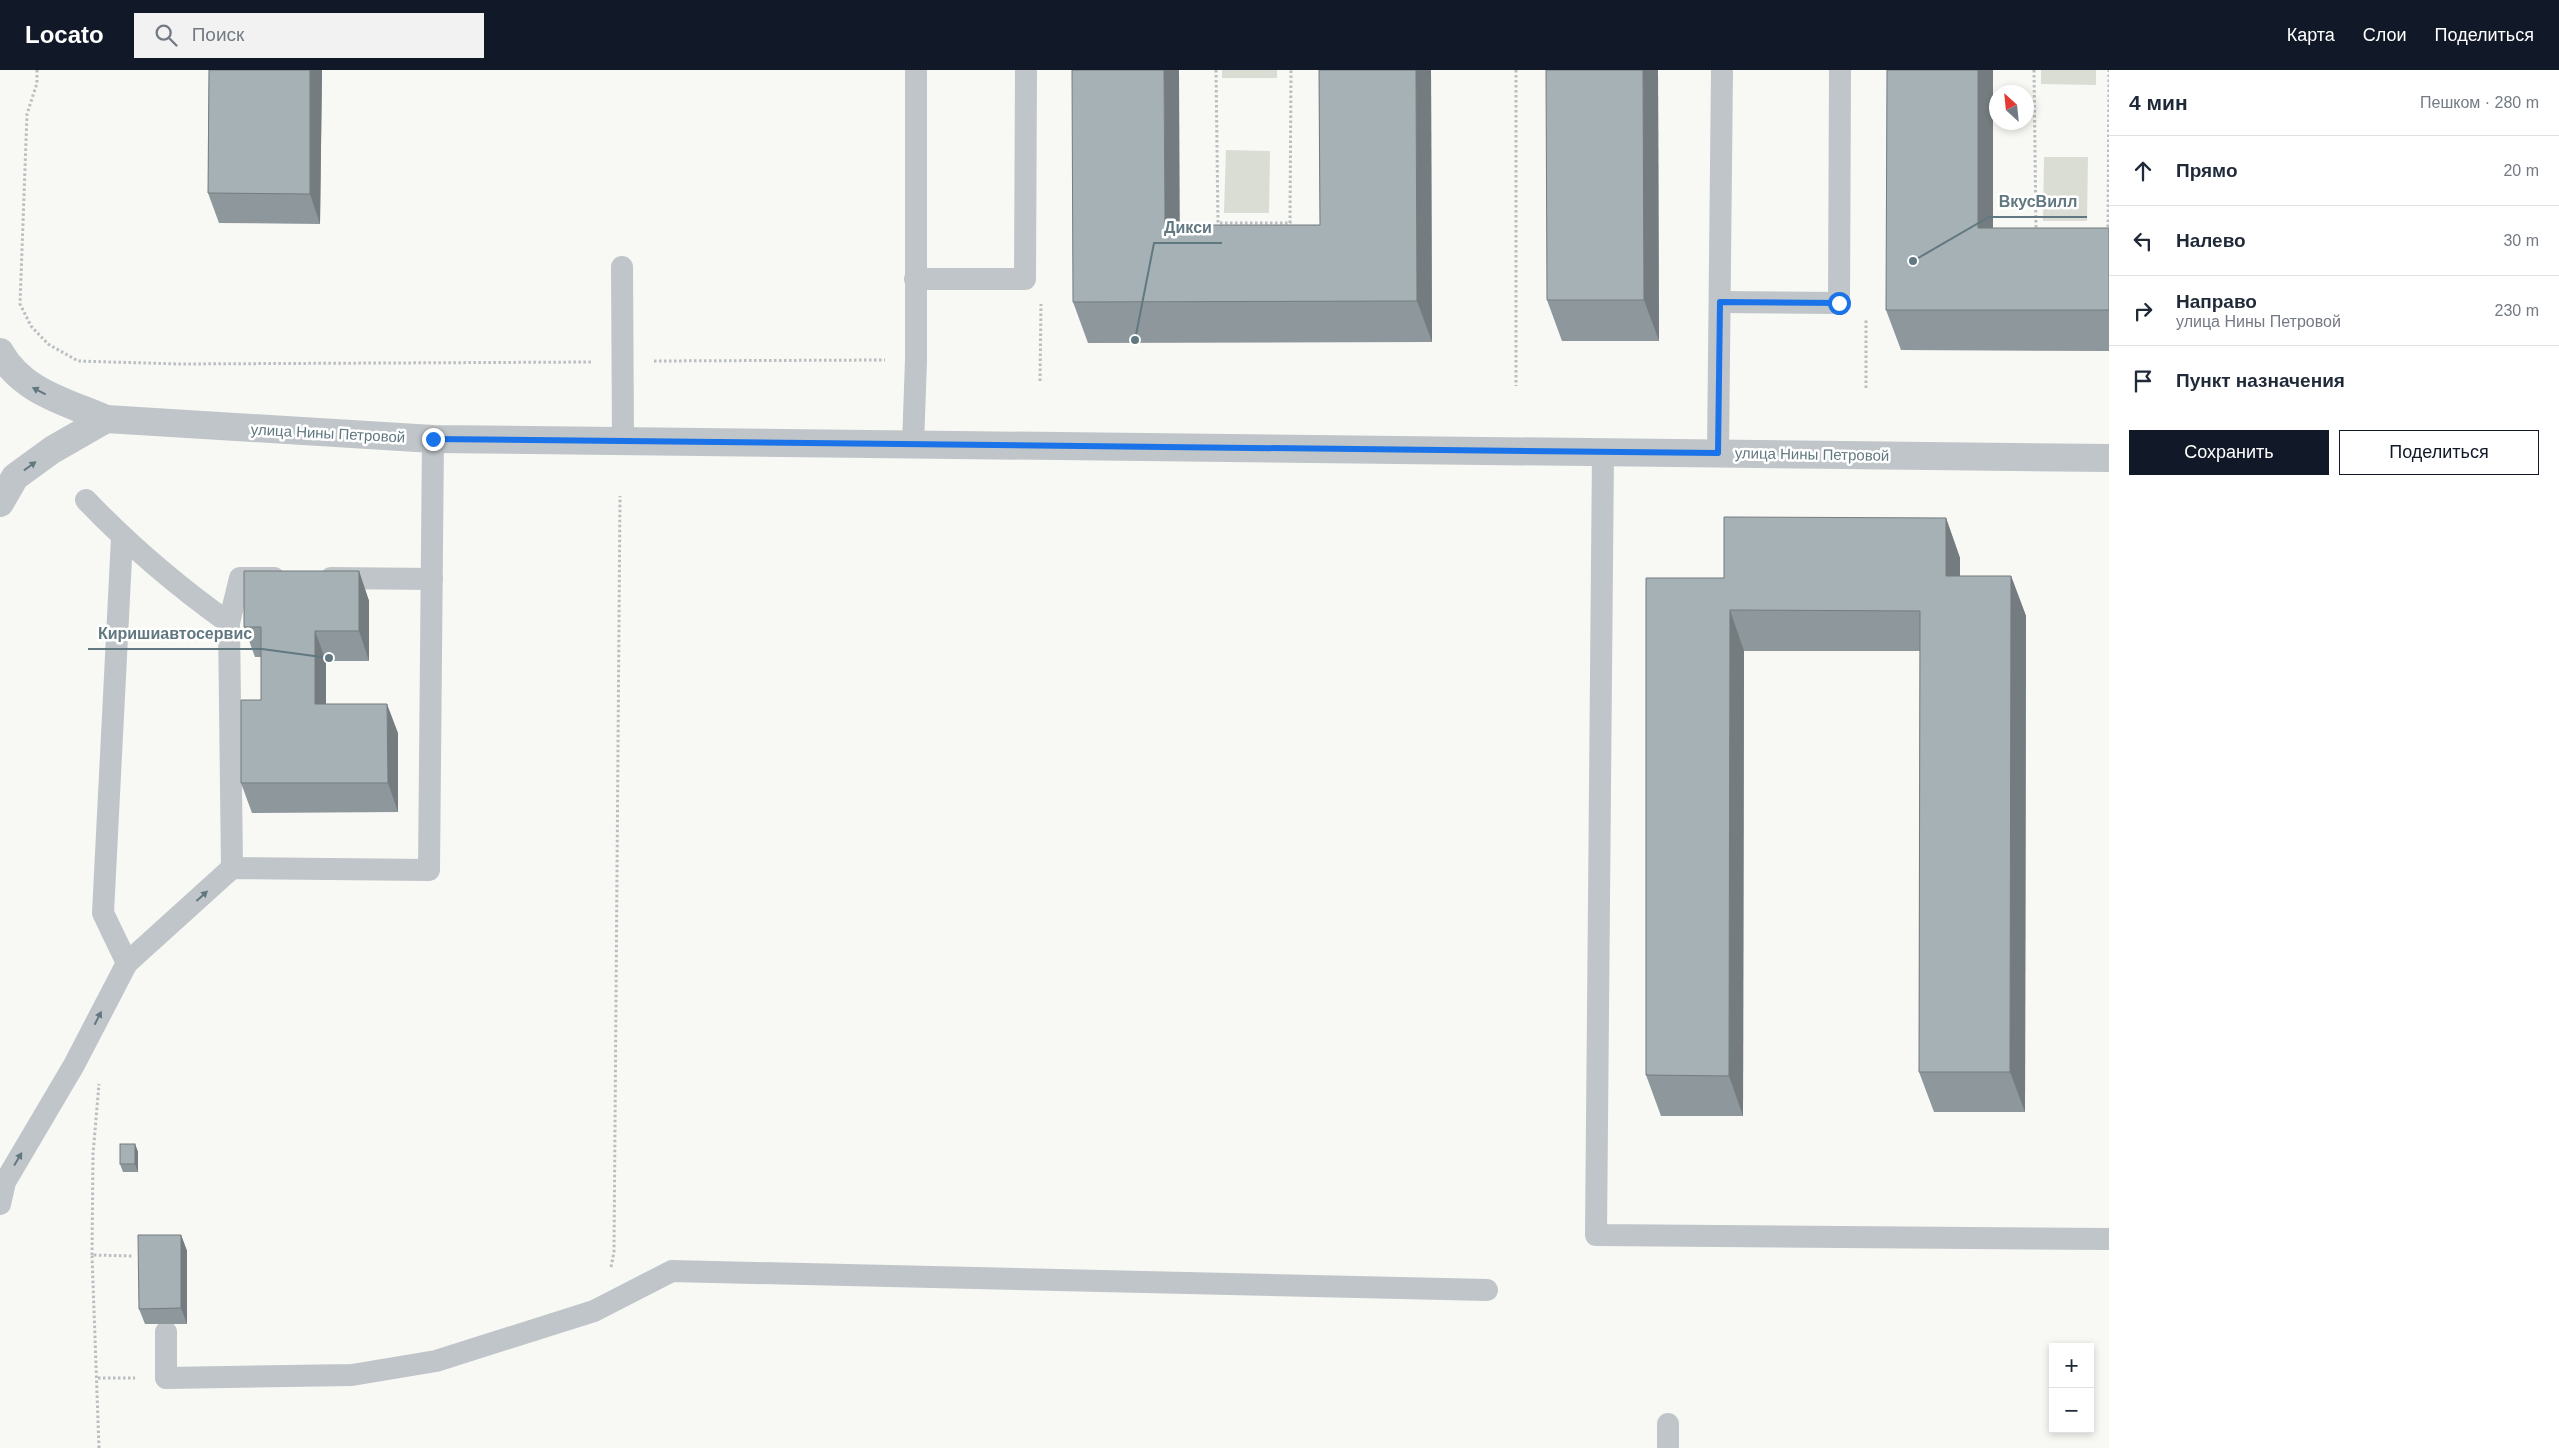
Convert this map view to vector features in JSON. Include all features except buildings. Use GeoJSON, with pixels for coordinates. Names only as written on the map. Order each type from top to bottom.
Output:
{"type":"FeatureCollection","features":[{"type":"Feature","properties":{"kind":"street","name":"улица Нины Петровой"},"geometry":{"type":"LineString","coordinates":[[0,352],[8,367],[35,390],[106,418],[433,439],[2109,458]]}},
{"type":"Feature","properties":{"kind":"street"},"geometry":{"type":"LineString","coordinates":[[0,503],[15,478],[52,450],[106,418]]}},
{"type":"Feature","properties":{"kind":"lane"},"geometry":{"type":"LineString","coordinates":[[913,445],[916,360],[916,70]]}},
{"type":"Feature","properties":{"kind":"lane"},"geometry":{"type":"LineString","coordinates":[[915,279],[1025,279],[1026,70]]}},
{"type":"Feature","properties":{"kind":"lane"},"geometry":{"type":"LineString","coordinates":[[1718,453],[1722,70]]}},
{"type":"Feature","properties":{"kind":"lane"},"geometry":{"type":"LineString","coordinates":[[1720,302],[1839,303],[1840,70]]}},
{"type":"Feature","properties":{"kind":"lane"},"geometry":{"type":"LineString","coordinates":[[622,267],[623,441]]}},
{"type":"Feature","properties":{"kind":"lane"},"geometry":{"type":"LineString","coordinates":[[0,1204],[5,1182],[74,1066],[127,962],[232,868],[429,870],[433,439]]}},
{"type":"Feature","properties":{"kind":"lane"},"geometry":{"type":"LineString","coordinates":[[1603,452],[1596,1235],[2109,1239]]}},
{"type":"Feature","properties":{"kind":"lane"},"geometry":{"type":"LineString","coordinates":[[86,500],[122,538],[181,590],[229,623]]}},
{"type":"Feature","properties":{"kind":"lane"},"geometry":{"type":"LineString","coordinates":[[122,538],[103,913],[127,962]]}},
{"type":"Feature","properties":{"kind":"lane"},"geometry":{"type":"LineString","coordinates":[[232,868],[229,623],[240,578],[432,579]]}},
{"type":"Feature","properties":{"kind":"lane"},"geometry":{"type":"LineString","coordinates":[[166,1332],[166,1378],[352,1375],[436,1361],[594,1310],[672,1271],[1487,1290]]}},
{"type":"Feature","properties":{"kind":"lane"},"geometry":{"type":"LineString","coordinates":[[1668,1424],[1668,1448]]}},
{"type":"Feature","properties":{"kind":"path"},"geometry":{"type":"LineString","coordinates":[[37,70],[37,83],[27,114],[20,304],[31,326],[48,344],[78,361],[179,364],[916,360]]}},
{"type":"Feature","properties":{"kind":"path"},"geometry":{"type":"LineString","coordinates":[[1216,70],[1218,223],[1254,224],[1290,224],[1291,70]]}},
{"type":"Feature","properties":{"kind":"path"},"geometry":{"type":"LineString","coordinates":[[1516,70],[1516,386]]}},
{"type":"Feature","properties":{"kind":"path"},"geometry":{"type":"LineString","coordinates":[[2034,70],[2036,233],[2045,233]]}},
{"type":"Feature","properties":{"kind":"path"},"geometry":{"type":"LineString","coordinates":[[2099,234],[2108,234],[2109,70]]}},
{"type":"Feature","properties":{"kind":"path"},"geometry":{"type":"LineString","coordinates":[[605,1305],[614,1252],[620,496]]}},
{"type":"Feature","properties":{"kind":"path"},"geometry":{"type":"LineString","coordinates":[[74,1066],[100,1084],[93,1154],[92,1255],[98,1378],[99,1448]]}},
{"type":"Feature","properties":{"kind":"path"},"geometry":{"type":"LineString","coordinates":[[92,1255],[132,1256]]}},
{"type":"Feature","properties":{"kind":"path"},"geometry":{"type":"LineString","coordinates":[[98,1378],[166,1378]]}},
{"type":"Feature","properties":{"kind":"shaded area"},"geometry":{"type":"Polygon","coordinates":[[[1222,70],[1277,70],[1277,78],[1222,78],[1222,70]]]}},
{"type":"Feature","properties":{"kind":"shaded area"},"geometry":{"type":"Polygon","coordinates":[[[2041,70],[2096,70],[2096,85],[2041,84],[2041,70]]]}},
{"type":"Feature","properties":{"kind":"shaded area"},"geometry":{"type":"Polygon","coordinates":[[[1226,150],[1270,151],[1269,213],[1224,213],[1226,150]]]}},
{"type":"Feature","properties":{"kind":"shaded area"},"geometry":{"type":"Polygon","coordinates":[[[2044,157],[2088,157],[2087,221],[2043,221],[2044,157]]]}},
{"type":"Feature","properties":{"kind":"place","name":"ВкусВилл"},"geometry":{"type":"Point","coordinates":[1913,261]}},
{"type":"Feature","properties":{"kind":"place","name":"Дикси"},"geometry":{"type":"Point","coordinates":[1135,340]}},
{"type":"Feature","properties":{"kind":"place","name":"Киришиавтосервис"},"geometry":{"type":"Point","coordinates":[329,658]}},
{"type":"Feature","properties":{"kind":"route"},"geometry":{"type":"LineString","coordinates":[[433,439],[1718,453],[1720,302],[1839,303]]}}]}
